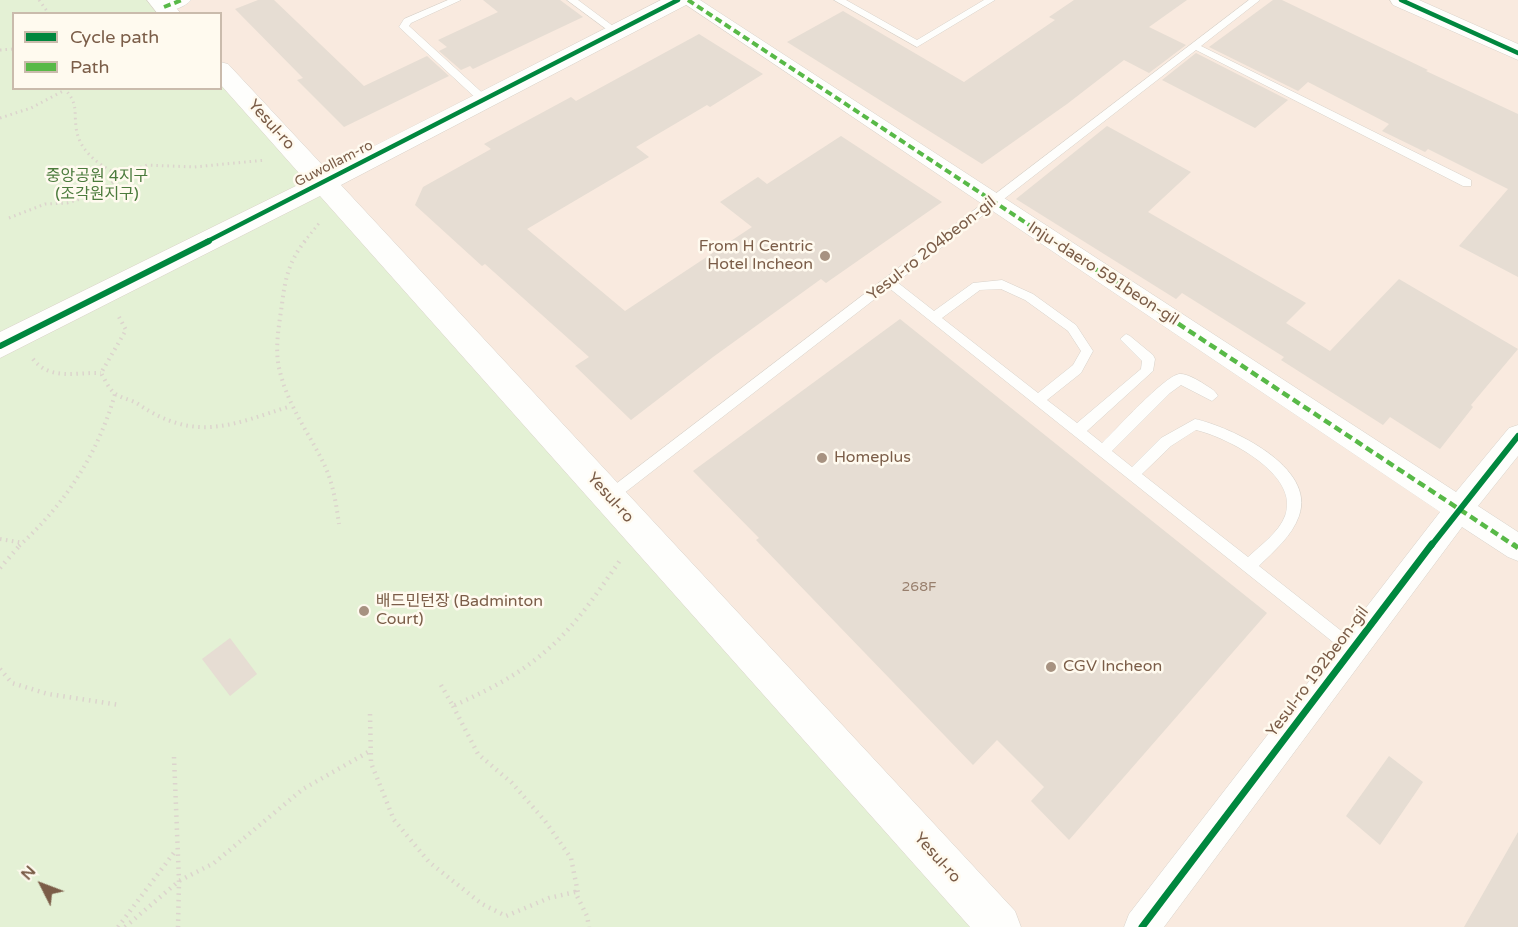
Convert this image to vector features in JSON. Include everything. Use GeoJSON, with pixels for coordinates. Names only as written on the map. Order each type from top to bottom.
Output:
{"type":"FeatureCollection","features":[{"type":"Feature","properties":{"kind":"main road","name":"Guwollam-ro"},"geometry":{"type":"LineString","coordinates":[[10,341],[105,293],[331,191],[484,100],[678,0]]}},
{"type":"Feature","properties":{"kind":"main road"},"geometry":{"type":"LineString","coordinates":[[1401,0],[1518,53]]}},
{"type":"Feature","properties":{"kind":"main road"},"geometry":{"type":"LineString","coordinates":[[1445,0],[1518,32]]}},
{"type":"Feature","properties":{"kind":"main road","name":"Yesul-ro"},"geometry":{"type":"LineString","coordinates":[[222,71],[999,927]]}},
{"type":"Feature","properties":{"kind":"street","name":"Inju-daero 591beon-gil"},"geometry":{"type":"LineString","coordinates":[[688,0],[1518,548]]}},
{"type":"Feature","properties":{"kind":"street","name":"Yesul-ro 192beon-gil"},"geometry":{"type":"LineString","coordinates":[[1142,927],[1459,509],[1518,436]]}},
{"type":"Feature","properties":{"kind":"lane"},"geometry":{"type":"LineString","coordinates":[[456,0],[407,21],[405,27],[484,100]]}},
{"type":"Feature","properties":{"kind":"lane"},"geometry":{"type":"LineString","coordinates":[[572,0],[616,32]]}},
{"type":"Feature","properties":{"kind":"lane"},"geometry":{"type":"LineString","coordinates":[[839,0],[917,44],[990,0]]}},
{"type":"Feature","properties":{"kind":"lane","name":"Yesul-ro 204beon-gil"},"geometry":{"type":"LineString","coordinates":[[609,497],[1255,0]]}},
{"type":"Feature","properties":{"kind":"lane"},"geometry":{"type":"LineString","coordinates":[[1196,46],[1467,183]]}},
{"type":"Feature","properties":{"kind":"lane"},"geometry":{"type":"LineString","coordinates":[[889,282],[1353,649]]}},
{"type":"Feature","properties":{"kind":"lane"},"geometry":{"type":"LineString","coordinates":[[933,318],[977,286],[1002,284],[1029,297],[1072,328],[1087,351],[1077,369],[1038,400]]}},
{"type":"Feature","properties":{"kind":"lane"},"geometry":{"type":"LineString","coordinates":[[1077,431],[1147,371],[1149,359],[1126,339]]}},
{"type":"Feature","properties":{"kind":"lane"},"geometry":{"type":"LineString","coordinates":[[1102,451],[1165,389],[1180,379],[1194,384],[1212,396]]}},
{"type":"Feature","properties":{"kind":"lane"},"geometry":{"type":"LineString","coordinates":[[1133,475],[1166,442],[1195,423],[1211,426],[1239,440],[1285,474],[1295,493],[1294,513],[1279,536],[1248,566]]}},
{"type":"Feature","properties":{"kind":"path"},"geometry":{"type":"LineString","coordinates":[[39,0],[48,12]]}},
{"type":"Feature","properties":{"kind":"path"},"geometry":{"type":"LineString","coordinates":[[0,118],[31,108],[62,90]]}},
{"type":"Feature","properties":{"kind":"path"},"geometry":{"type":"LineString","coordinates":[[65,90],[74,98],[77,112],[76,129],[88,154],[109,171],[123,177]]}},
{"type":"Feature","properties":{"kind":"path"},"geometry":{"type":"LineString","coordinates":[[9,218],[45,204],[67,203],[94,195],[147,165],[194,167],[299,156]]}},
{"type":"Feature","properties":{"kind":"path"},"geometry":{"type":"LineString","coordinates":[[331,191],[294,254],[286,273],[277,339],[279,370],[291,405],[324,464],[335,494],[339,524]]}},
{"type":"Feature","properties":{"kind":"path"},"geometry":{"type":"LineString","coordinates":[[101,372],[126,330],[105,293]]}},
{"type":"Feature","properties":{"kind":"path"},"geometry":{"type":"LineString","coordinates":[[10,341],[38,367],[57,375],[101,372]]}},
{"type":"Feature","properties":{"kind":"path"},"geometry":{"type":"LineString","coordinates":[[101,372],[115,394],[134,400],[160,419],[194,427],[223,427],[291,405]]}},
{"type":"Feature","properties":{"kind":"path"},"geometry":{"type":"LineString","coordinates":[[0,568],[71,488],[92,459],[105,429],[115,394]]}},
{"type":"Feature","properties":{"kind":"path"},"geometry":{"type":"LineString","coordinates":[[453,706],[496,686],[552,647],[588,606],[639,531]]}},
{"type":"Feature","properties":{"kind":"path"},"geometry":{"type":"LineString","coordinates":[[0,539],[24,543]]}},
{"type":"Feature","properties":{"kind":"path"},"geometry":{"type":"LineString","coordinates":[[0,669],[12,683],[48,694],[120,705]]}},
{"type":"Feature","properties":{"kind":"path"},"geometry":{"type":"LineString","coordinates":[[441,685],[478,754],[512,783],[545,821],[571,858],[579,900]]}},
{"type":"Feature","properties":{"kind":"path"},"geometry":{"type":"LineString","coordinates":[[370,714],[371,763],[394,820],[429,862],[482,904],[506,916],[549,898],[575,892],[587,916],[589,927]]}},
{"type":"Feature","properties":{"kind":"path"},"geometry":{"type":"LineString","coordinates":[[125,927],[179,881],[214,863],[303,789],[370,751]]}},
{"type":"Feature","properties":{"kind":"path"},"geometry":{"type":"LineString","coordinates":[[174,757],[179,881],[178,927]]}},
{"type":"Feature","properties":{"kind":"path"},"geometry":{"type":"LineString","coordinates":[[118,927],[177,849]]}},
{"type":"Feature","properties":{"kind":"shaded area"},"geometry":{"type":"Polygon","coordinates":[[[157,0],[1518,0],[1518,927],[999,927],[222,70],[222,12],[169,12],[157,0]]]}},
{"type":"Feature","properties":{"kind":"green space","name":"중앙공원 4지구 (조각원지구)"},"geometry":{"type":"Polygon","coordinates":[[[0,0],[157,0],[169,12],[12,12],[12,90],[222,90],[222,70],[308,166],[289,199],[324,183],[999,927],[0,927],[0,0]]]}},
{"type":"Feature","properties":{"kind":"building"},"geometry":{"type":"Polygon","coordinates":[[[258,0],[274,0],[364,86],[427,56],[449,76],[344,127],[297,80],[303,78],[235,9],[258,0]]]}},
{"type":"Feature","properties":{"kind":"building"},"geometry":{"type":"Polygon","coordinates":[[[483,0],[560,0],[583,17],[473,69],[470,66],[461,70],[439,51],[447,47],[438,40],[498,12],[483,0]]]}},
{"type":"Feature","properties":{"kind":"building"},"geometry":{"type":"Polygon","coordinates":[[[1074,0],[1187,0],[1149,27],[1186,45],[1149,73],[1124,60],[1067,104],[982,164],[787,42],[843,11],[964,82],[1055,20],[1049,17],[1074,0]]]}},
{"type":"Feature","properties":{"kind":"building"},"geometry":{"type":"Polygon","coordinates":[[[1273,0],[1282,0],[1518,114],[1518,277],[1459,246],[1508,189],[1428,149],[1425,152],[1382,131],[1389,124],[1308,82],[1298,91],[1209,47],[1273,0]]]}},
{"type":"Feature","properties":{"kind":"building"},"geometry":{"type":"Polygon","coordinates":[[[699,34],[763,74],[710,107],[707,105],[636,147],[649,157],[527,229],[625,311],[752,227],[720,202],[758,177],[767,184],[841,136],[942,202],[826,283],[821,279],[631,420],[575,366],[589,357],[485,264],[482,266],[415,205],[423,187],[491,149],[484,144],[571,97],[576,101],[699,34]]]}},
{"type":"Feature","properties":{"kind":"building"},"geometry":{"type":"Polygon","coordinates":[[[1196,53],[1288,100],[1255,128],[1162,80],[1196,53]]]}},
{"type":"Feature","properties":{"kind":"building"},"geometry":{"type":"Polygon","coordinates":[[[1107,126],[1191,172],[1148,212],[1306,303],[1286,323],[1330,351],[1399,279],[1518,349],[1471,405],[1473,407],[1440,449],[1390,417],[1383,425],[1281,360],[1284,357],[1182,293],[1176,299],[1016,199],[1107,126]]]}},
{"type":"Feature","properties":{"kind":"building"},"geometry":{"type":"Polygon","coordinates":[[[900,319],[1267,613],[1069,840],[1031,801],[1044,787],[997,740],[973,765],[756,540],[759,538],[693,471],[900,319]]]}},
{"type":"Feature","properties":{"kind":"building"},"geometry":{"type":"Polygon","coordinates":[[[230,638],[257,674],[230,696],[202,659],[230,638]]]}},
{"type":"Feature","properties":{"kind":"building"},"geometry":{"type":"Polygon","coordinates":[[[1389,756],[1423,782],[1380,845],[1346,816],[1389,756]]]}},
{"type":"Feature","properties":{"kind":"building"},"geometry":{"type":"Polygon","coordinates":[[[1518,832],[1518,927],[1464,927],[1518,832]]]}},
{"type":"Feature","properties":{"kind":"marked path"},"geometry":{"type":"LineString","coordinates":[[164,7],[182,0]]}},
{"type":"Feature","properties":{"kind":"marked path"},"geometry":{"type":"LineString","coordinates":[[688,0],[1518,548]]}},
{"type":"Feature","properties":{"kind":"cycle path"},"geometry":{"type":"LineString","coordinates":[[0,346],[324,183],[678,0]]}},
{"type":"Feature","properties":{"kind":"cycle path"},"geometry":{"type":"LineString","coordinates":[[1401,0],[1518,53]]}},
{"type":"Feature","properties":{"kind":"cycle path"},"geometry":{"type":"LineString","coordinates":[[1142,927],[1459,509],[1518,436]]}},
{"type":"Feature","properties":{"kind":"place","name":"From H Centric Hotel Incheon"},"geometry":{"type":"Point","coordinates":[825,256]}},
{"type":"Feature","properties":{"kind":"place","name":"Homeplus"},"geometry":{"type":"Point","coordinates":[822,458]}},
{"type":"Feature","properties":{"kind":"place","name":"배드민턴장 (Badminton Court)"},"geometry":{"type":"Point","coordinates":[364,611]}},
{"type":"Feature","properties":{"kind":"place","name":"CGV Incheon"},"geometry":{"type":"Point","coordinates":[1051,667]}}]}
